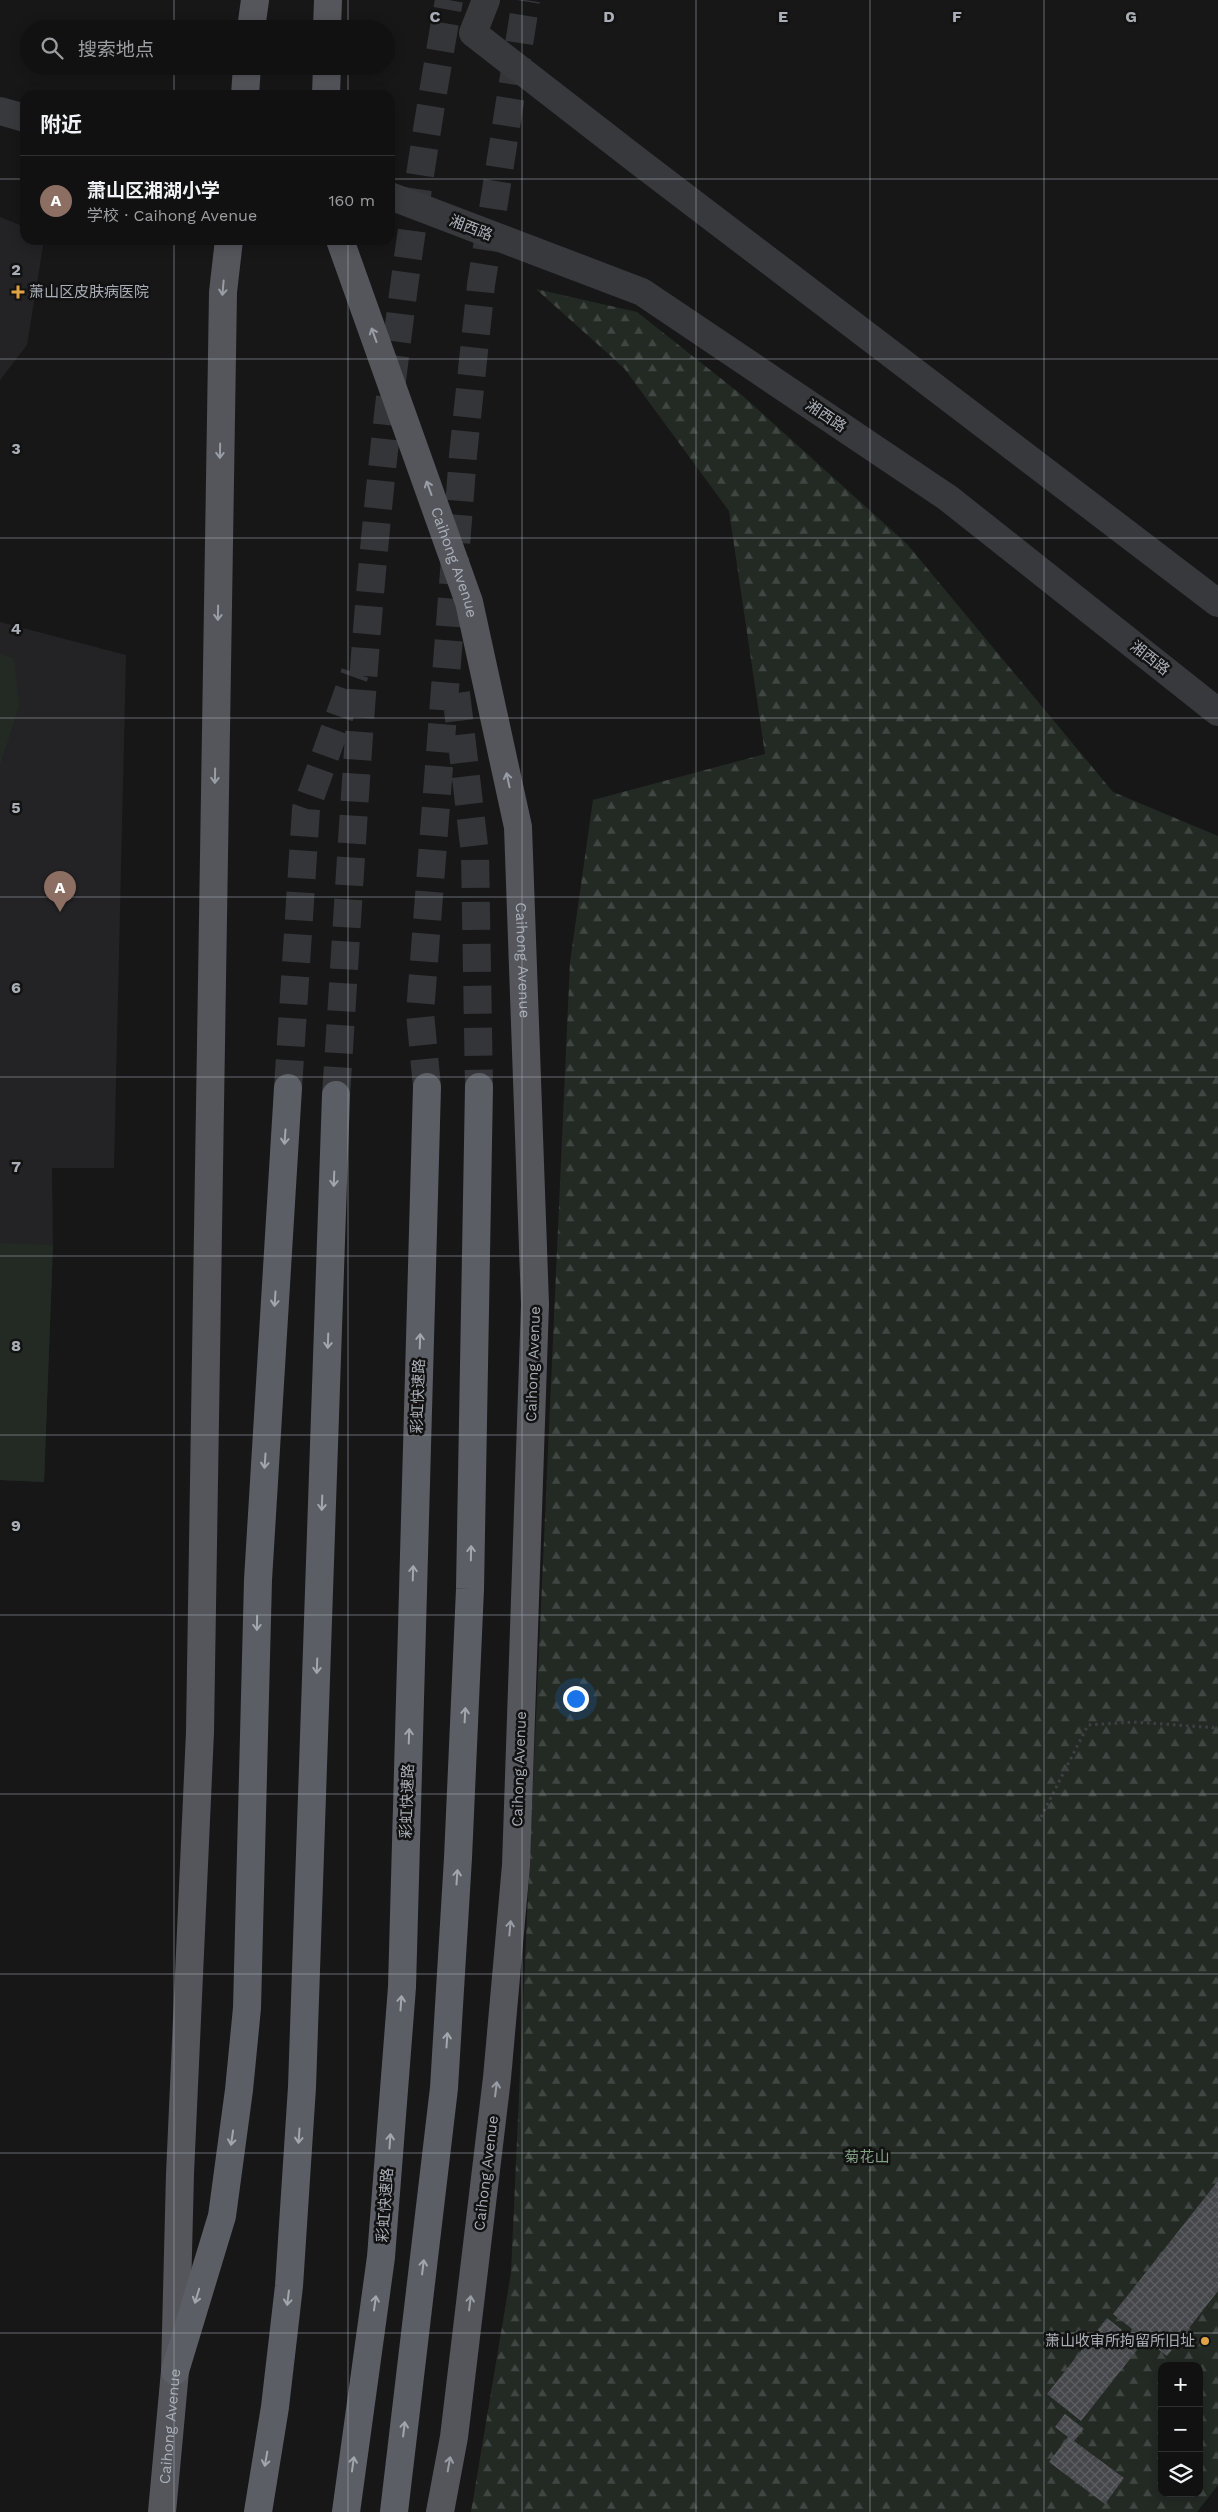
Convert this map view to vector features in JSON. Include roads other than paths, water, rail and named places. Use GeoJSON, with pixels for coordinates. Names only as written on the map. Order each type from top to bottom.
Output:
{"type":"FeatureCollection","features":[{"type":"Feature","properties":{"kind":"highway","name":"彩虹快速路"},"geometry":{"type":"LineString","coordinates":[[346,2512],[381,2257],[402,1987],[427,1087]]}},
{"type":"Feature","properties":{"kind":"highway"},"geometry":{"type":"LineString","coordinates":[[394,2512],[444,2088],[458,1858],[470,1590],[479,1087]]}},
{"type":"Feature","properties":{"kind":"highway"},"geometry":{"type":"LineString","coordinates":[[175,2371],[222,2216],[239,2090],[247,2008],[258,1580],[288,1088]]}},
{"type":"Feature","properties":{"kind":"highway"},"geometry":{"type":"LineString","coordinates":[[258,2512],[275,2407],[289,2286],[302,2087],[336,1095]]}},
{"type":"Feature","properties":{"kind":"main road"},"geometry":{"type":"LineString","coordinates":[[253,20],[255,0]]}},
{"type":"Feature","properties":{"kind":"main road"},"geometry":{"type":"LineString","coordinates":[[328,0],[328,20]]}},
{"type":"Feature","properties":{"kind":"main road"},"geometry":{"type":"LineString","coordinates":[[246,90],[247,75]]}},
{"type":"Feature","properties":{"kind":"main road"},"geometry":{"type":"LineString","coordinates":[[326,90],[327,75]]}},
{"type":"Feature","properties":{"kind":"main road","name":"Caihong Avenue"},"geometry":{"type":"LineString","coordinates":[[162,2512],[175,2371],[180,2164],[200,1732],[223,292],[228,245]]}},
{"type":"Feature","properties":{"kind":"main road","name":"Caihong Avenue"},"geometry":{"type":"LineString","coordinates":[[342,245],[469,602],[518,827],[536,1304],[516,1865],[495,2097],[454,2437],[440,2512]]}},
{"type":"Feature","properties":{"kind":"street"},"geometry":{"type":"LineString","coordinates":[[486,0],[473,33],[638,162],[1218,603]]}},
{"type":"Feature","properties":{"kind":"street"},"geometry":{"type":"LineString","coordinates":[[0,111],[20,117]]}},
{"type":"Feature","properties":{"kind":"street","name":"湘西路"},"geometry":{"type":"LineString","coordinates":[[395,198],[642,292],[948,498],[1218,712]]}},
{"type":"Feature","properties":{"kind":"tunnel"},"geometry":{"type":"LineString","coordinates":[[336,1095],[362,699],[381,481],[400,320],[422,160],[449,0]]}},
{"type":"Feature","properties":{"kind":"tunnel"},"geometry":{"type":"LineString","coordinates":[[427,1087],[420,1013],[463,455],[481,285],[526,0]]}},
{"type":"Feature","properties":{"kind":"tunnel"},"geometry":{"type":"LineString","coordinates":[[288,1088],[306,809],[355,673]]}},
{"type":"Feature","properties":{"kind":"tunnel"},"geometry":{"type":"LineString","coordinates":[[456,693],[475,854],[479,1087]]}},
{"type":"Feature","properties":{"kind":"place","name":"萧山区皮肤病医院"},"geometry":{"type":"Point","coordinates":[18,292]}},
{"type":"Feature","properties":{"kind":"place","name":"萧山区湘湖小学"},"geometry":{"type":"Point","coordinates":[60,912]}},
{"type":"Feature","properties":{"kind":"place","name":"萧山收审所拘留所旧址"},"geometry":{"type":"Point","coordinates":[1205,2341]}},
{"type":"Feature","properties":{"kind":"park label","name":"菊花山"},"geometry":{"type":"Point","coordinates":[867,2157]}}]}
